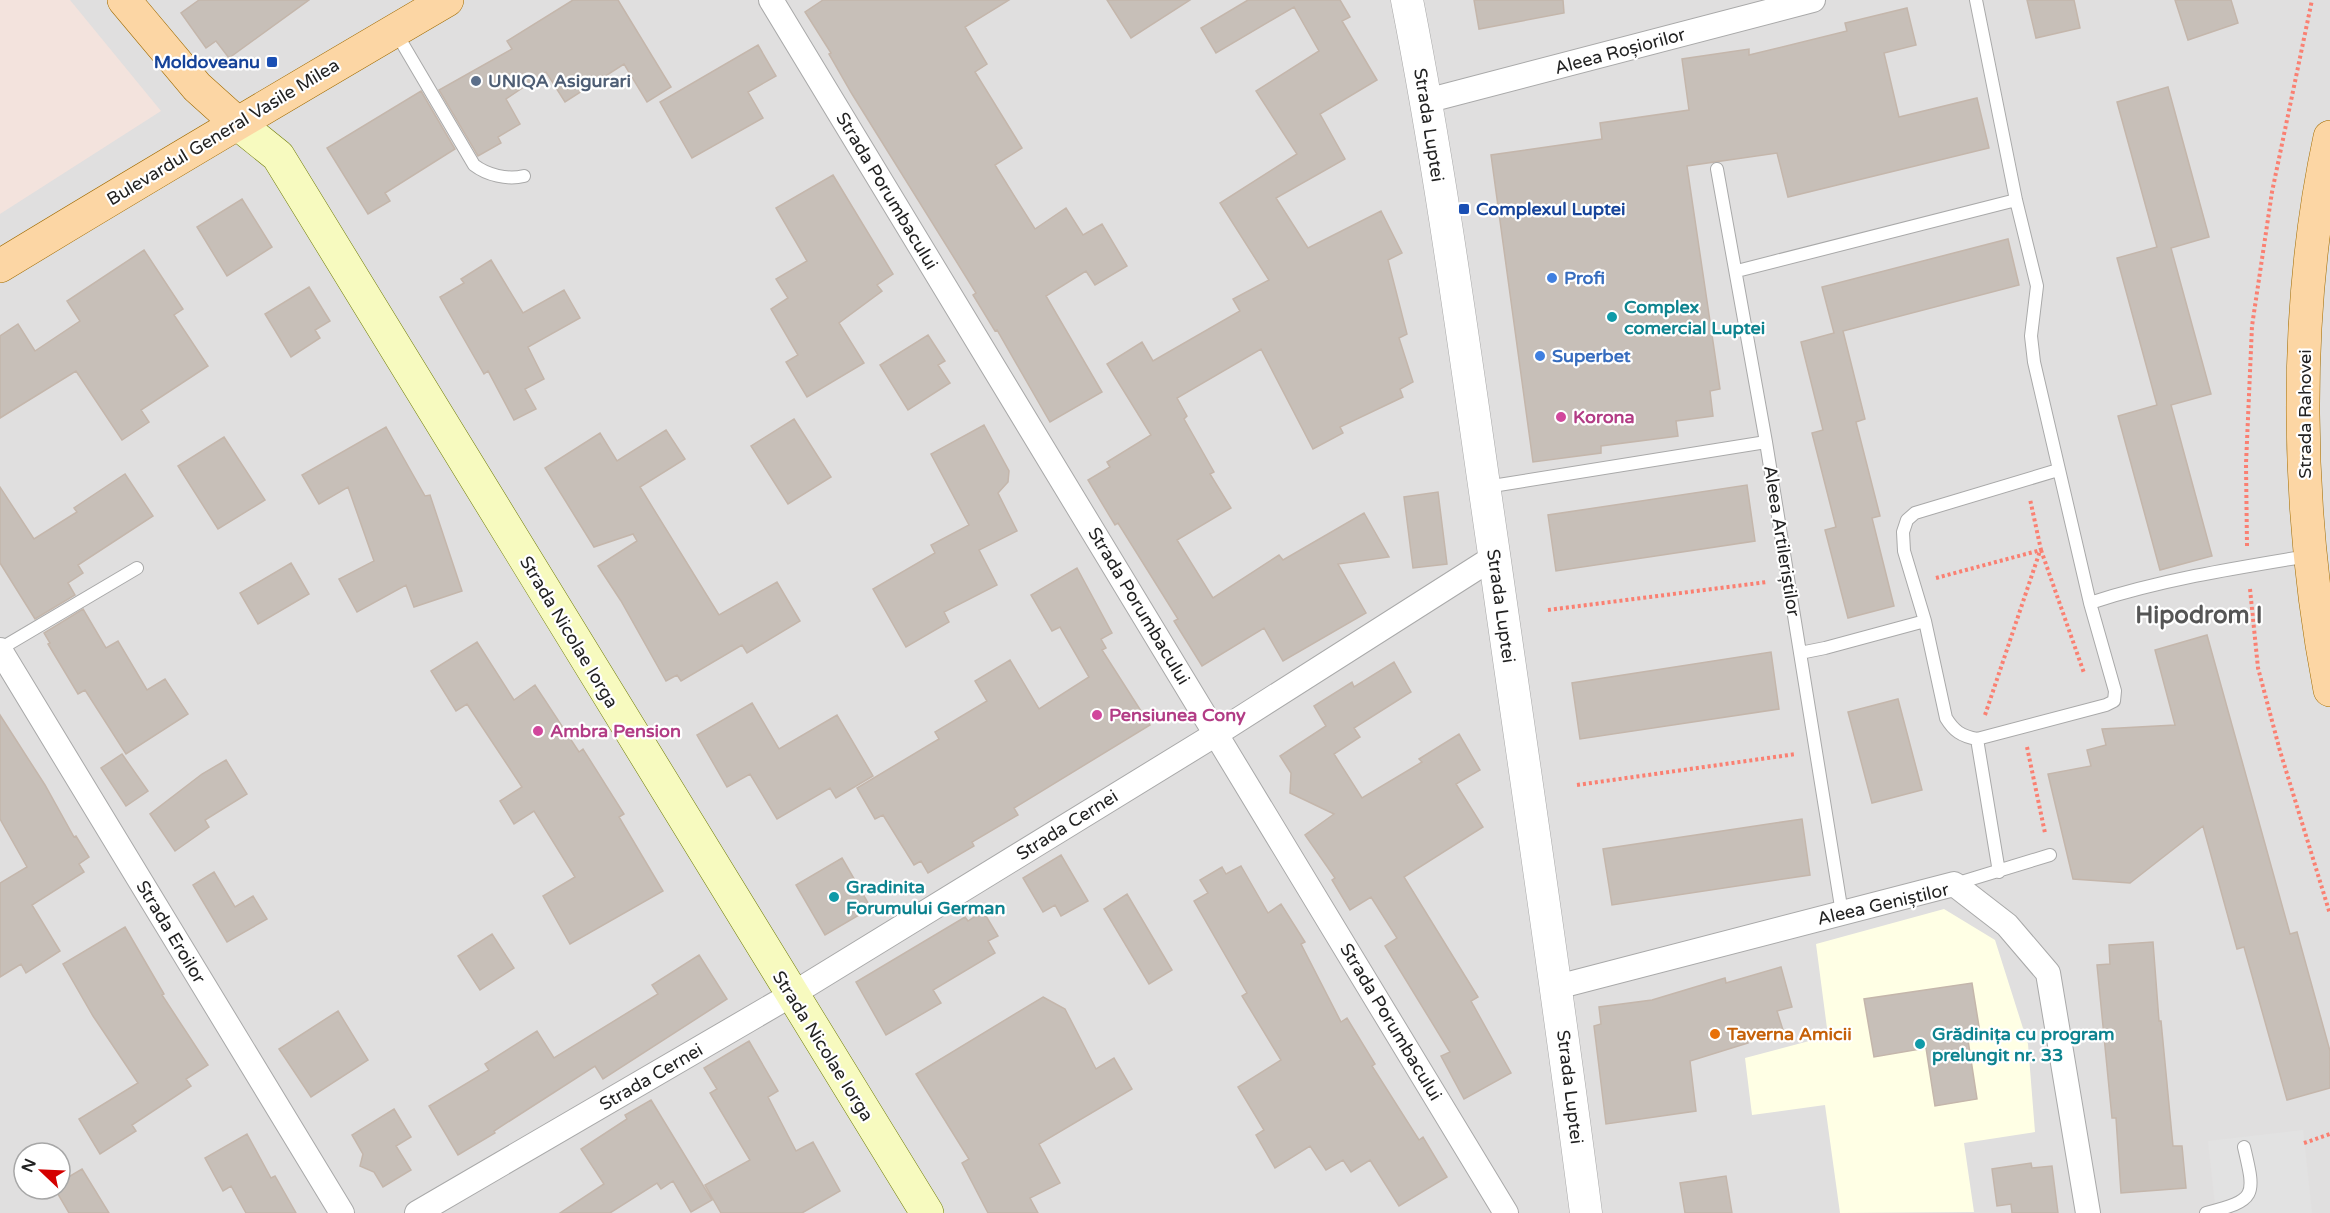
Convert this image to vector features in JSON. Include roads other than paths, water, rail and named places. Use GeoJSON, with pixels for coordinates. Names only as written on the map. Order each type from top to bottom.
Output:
{"type":"FeatureCollection","features":[{"type":"Feature","properties":{"kind":"main road"},"geometry":{"type":"LineString","coordinates":[[124,0],[197,87],[237,123]]}},
{"type":"Feature","properties":{"kind":"main road","name":"Bulevardul General Vasile Milea"},"geometry":{"type":"LineString","coordinates":[[0,266],[447,0]]}},
{"type":"Feature","properties":{"kind":"main road","name":"Strada Nicolae Iorga"},"geometry":{"type":"LineString","coordinates":[[237,123],[278,156],[927,1213]]}},
{"type":"Feature","properties":{"kind":"main road","name":"Strada Rahovei"},"geometry":{"type":"LineString","coordinates":[[2330,137],[2316,226],[2306,313],[2304,386],[2305,484],[2310,556],[2318,626],[2330,690]]}},
{"type":"Feature","properties":{"kind":"street","name":"Strada Porumbacului"},"geometry":{"type":"LineString","coordinates":[[771,0],[1506,1213]]}},
{"type":"Feature","properties":{"kind":"street","name":"Strada Luptei"},"geometry":{"type":"LineString","coordinates":[[1407,0],[1426,101],[1484,487],[1557,987],[1586,1213]]}},
{"type":"Feature","properties":{"kind":"street","name":"Aleea Roșiorilor"},"geometry":{"type":"LineString","coordinates":[[1426,101],[1813,0]]}},
{"type":"Feature","properties":{"kind":"street","name":"Strada Cernei"},"geometry":{"type":"LineString","coordinates":[[417,1213],[791,994],[1215,734],[1494,557]]}},
{"type":"Feature","properties":{"kind":"street","name":"Strada Eroilor"},"geometry":{"type":"LineString","coordinates":[[0,650],[342,1213]]}},
{"type":"Feature","properties":{"kind":"street","name":"Aleea Geniștilor"},"geometry":{"type":"LineString","coordinates":[[1557,987],[1954,884],[2007,925],[2048,973],[2088,1213]]}},
{"type":"Feature","properties":{"kind":"lane"},"geometry":{"type":"LineString","coordinates":[[1976,0],[2016,200],[2037,286],[2031,336],[2034,362],[2090,603],[2115,691],[2114,700],[2106,705],[2023,729],[1977,739],[1964,737],[1954,730],[1946,718],[1925,621],[1904,551],[1903,532],[1907,520],[1915,513],[2058,470]]}},
{"type":"Feature","properties":{"kind":"lane"},"geometry":{"type":"LineString","coordinates":[[394,31],[474,165],[480,170],[506,178],[524,176]]}},
{"type":"Feature","properties":{"kind":"lane","name":"Aleea Artileriștilor"},"geometry":{"type":"LineString","coordinates":[[1717,169],[1766,442],[1842,913]]}},
{"type":"Feature","properties":{"kind":"lane"},"geometry":{"type":"LineString","coordinates":[[1737,271],[2016,200]]}},
{"type":"Feature","properties":{"kind":"lane"},"geometry":{"type":"LineString","coordinates":[[1484,487],[1766,442]]}},
{"type":"Feature","properties":{"kind":"lane"},"geometry":{"type":"LineString","coordinates":[[2090,603],[2115,595],[2247,566],[2310,556]]}},
{"type":"Feature","properties":{"kind":"lane"},"geometry":{"type":"LineString","coordinates":[[0,650],[137,568]]}},
{"type":"Feature","properties":{"kind":"lane"},"geometry":{"type":"LineString","coordinates":[[1800,653],[1925,621]]}},
{"type":"Feature","properties":{"kind":"lane"},"geometry":{"type":"LineString","coordinates":[[1977,739],[1999,872]]}},
{"type":"Feature","properties":{"kind":"lane"},"geometry":{"type":"LineString","coordinates":[[1954,884],[2050,855]]}},
{"type":"Feature","properties":{"kind":"lane"},"geometry":{"type":"LineString","coordinates":[[2206,1213],[2243,1202],[2250,1191],[2250,1173],[2244,1147]]}},
{"type":"Feature","properties":{"kind":"place","name":"Moldoveanu"},"geometry":{"type":"Point","coordinates":[272,62]}},
{"type":"Feature","properties":{"kind":"place","name":"UNIQA Asigurari"},"geometry":{"type":"Point","coordinates":[476,81]}},
{"type":"Feature","properties":{"kind":"place","name":"Complexul Luptei"},"geometry":{"type":"Point","coordinates":[1464,209]}},
{"type":"Feature","properties":{"kind":"place","name":"Profi"},"geometry":{"type":"Point","coordinates":[1552,278]}},
{"type":"Feature","properties":{"kind":"place","name":"Complex comercial Luptei"},"geometry":{"type":"Point","coordinates":[1612,317]}},
{"type":"Feature","properties":{"kind":"place","name":"Superbet"},"geometry":{"type":"Point","coordinates":[1540,356]}},
{"type":"Feature","properties":{"kind":"place","name":"Korona"},"geometry":{"type":"Point","coordinates":[1561,417]}},
{"type":"Feature","properties":{"kind":"place","name":"Pensiunea Cony"},"geometry":{"type":"Point","coordinates":[1097,715]}},
{"type":"Feature","properties":{"kind":"place","name":"Ambra Pension"},"geometry":{"type":"Point","coordinates":[538,731]}},
{"type":"Feature","properties":{"kind":"place","name":"Gradinita Forumului German"},"geometry":{"type":"Point","coordinates":[834,897]}},
{"type":"Feature","properties":{"kind":"place","name":"Taverna Amicii"},"geometry":{"type":"Point","coordinates":[1715,1034]}},
{"type":"Feature","properties":{"kind":"place","name":"Grădinița cu program prelungit nr. 33"},"geometry":{"type":"Point","coordinates":[1920,1044]}},
{"type":"Feature","properties":{"kind":"district","name":"Hipodrom I"},"geometry":{"type":"Point","coordinates":[2199,615]}}]}
